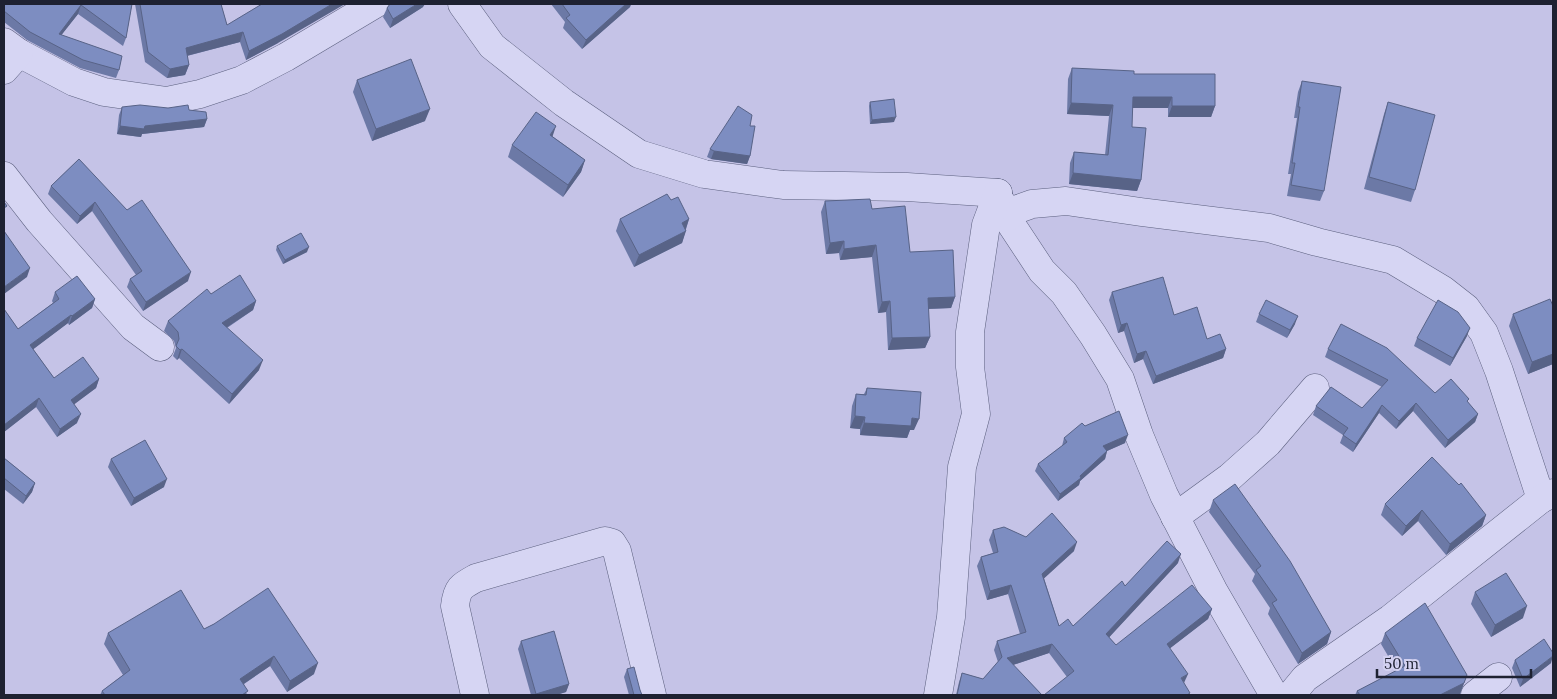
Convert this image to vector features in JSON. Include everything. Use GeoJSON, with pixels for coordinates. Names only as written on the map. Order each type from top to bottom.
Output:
{"type":"FeatureCollection","features":[{"type":"Feature","properties":{"kind":"street"},"geometry":{"type":"LineString","coordinates":[[9,55],[74,82],[104,92],[167,101],[200,94],[242,80],[286,57],[375,4]]}},
{"type":"Feature","properties":{"kind":"street"},"geometry":{"type":"LineString","coordinates":[[462,4],[492,46],[564,103],[639,154],[704,174],[783,185],[907,187],[1018,209],[1032,204],[1066,201],[1269,228],[1393,260],[1443,290],[1466,308],[1484,333],[1547,496],[1390,619],[1305,678],[1291,695]]}},
{"type":"Feature","properties":{"kind":"street"},"geometry":{"type":"LineString","coordinates":[[4,176],[39,222],[133,327],[160,347]]}},
{"type":"Feature","properties":{"kind":"street"},"geometry":{"type":"LineString","coordinates":[[1002,206],[1042,272],[1064,293],[1120,379],[1139,435],[1164,495],[1213,590],[1274,695]]}},
{"type":"Feature","properties":{"kind":"street"},"geometry":{"type":"LineString","coordinates":[[938,695],[951,617],[962,467],[976,414],[970,367],[970,332],[986,225],[1002,206]]}},
{"type":"Feature","properties":{"kind":"street"},"geometry":{"type":"LineString","coordinates":[[1175,517],[1230,477],[1268,443],[1314,388]]}},
{"type":"Feature","properties":{"kind":"street"},"geometry":{"type":"LineString","coordinates":[[475,695],[455,606],[456,593],[464,584],[476,578],[604,541],[612,542],[617,551],[652,695]]}},
{"type":"Feature","properties":{"kind":"street"},"geometry":{"type":"LineString","coordinates":[[1475,695],[1498,677]]}},
{"type":"Feature","properties":{"kind":"building"},"geometry":{"type":"Polygon","coordinates":[[[4,4],[132,4],[126,38],[81,5],[59,34],[122,56],[119,70],[83,60],[30,32],[4,11],[4,4]]]}},
{"type":"Feature","properties":{"kind":"building"},"geometry":{"type":"Polygon","coordinates":[[[140,4],[221,4],[227,25],[262,4],[332,4],[249,51],[243,32],[186,48],[189,65],[170,69],[148,52],[140,4]]]}},
{"type":"Feature","properties":{"kind":"building"},"geometry":{"type":"Polygon","coordinates":[[[390,4],[417,4],[393,19],[387,8],[390,4]]]}},
{"type":"Feature","properties":{"kind":"building"},"geometry":{"type":"Polygon","coordinates":[[[562,4],[626,4],[586,40],[566,18],[570,15],[562,4]]]}},
{"type":"Feature","properties":{"kind":"building"},"geometry":{"type":"Polygon","coordinates":[[[411,59],[430,109],[376,129],[357,80],[411,59]]]}},
{"type":"Feature","properties":{"kind":"building"},"geometry":{"type":"Polygon","coordinates":[[[1072,68],[1134,71],[1134,74],[1215,74],[1215,106],[1172,106],[1172,97],[1133,97],[1132,127],[1146,128],[1141,180],[1073,173],[1074,152],[1108,155],[1113,105],[1071,103],[1072,68]]]}},
{"type":"Feature","properties":{"kind":"building"},"geometry":{"type":"Polygon","coordinates":[[[1302,81],[1341,87],[1324,191],[1291,185],[1295,163],[1292,163],[1302,81]]]}},
{"type":"Feature","properties":{"kind":"building"},"geometry":{"type":"Polygon","coordinates":[[[894,99],[896,117],[872,120],[870,102],[894,99]]]}},
{"type":"Feature","properties":{"kind":"building"},"geometry":{"type":"Polygon","coordinates":[[[1388,102],[1435,115],[1415,190],[1369,177],[1388,102]]]}},
{"type":"Feature","properties":{"kind":"building"},"geometry":{"type":"Polygon","coordinates":[[[140,105],[168,108],[188,105],[189,110],[206,112],[207,119],[145,126],[144,129],[120,126],[122,107],[140,105]]]}},
{"type":"Feature","properties":{"kind":"building"},"geometry":{"type":"Polygon","coordinates":[[[738,106],[752,115],[750,126],[755,126],[750,156],[710,149],[738,106]]]}},
{"type":"Feature","properties":{"kind":"building"},"geometry":{"type":"Polygon","coordinates":[[[536,112],[556,126],[550,135],[585,160],[568,185],[512,145],[536,112]]]}},
{"type":"Feature","properties":{"kind":"building"},"geometry":{"type":"Polygon","coordinates":[[[79,159],[127,210],[142,200],[191,272],[146,302],[130,279],[142,271],[95,202],[80,216],[51,186],[79,159]]]}},
{"type":"Feature","properties":{"kind":"building"},"geometry":{"type":"Polygon","coordinates":[[[667,194],[671,200],[678,197],[689,219],[682,223],[686,231],[639,255],[620,219],[667,194]]]}},
{"type":"Feature","properties":{"kind":"building"},"geometry":{"type":"Polygon","coordinates":[[[870,199],[872,209],[905,206],[910,252],[953,250],[955,297],[928,298],[930,337],[892,338],[890,301],[882,302],[876,245],[844,249],[844,241],[830,243],[825,201],[870,199]]]}},
{"type":"Feature","properties":{"kind":"building"},"geometry":{"type":"Polygon","coordinates":[[[4,231],[30,268],[4,287],[4,231]]]}},
{"type":"Feature","properties":{"kind":"building"},"geometry":{"type":"Polygon","coordinates":[[[301,233],[309,247],[285,260],[277,246],[301,233]]]}},
{"type":"Feature","properties":{"kind":"building"},"geometry":{"type":"Polygon","coordinates":[[[240,275],[256,301],[222,323],[263,360],[232,394],[182,349],[180,350],[176,346],[179,339],[178,332],[168,321],[207,289],[211,294],[240,275]]]}},
{"type":"Feature","properties":{"kind":"building"},"geometry":{"type":"Polygon","coordinates":[[[77,276],[95,299],[30,345],[54,378],[83,357],[99,379],[71,400],[81,414],[60,429],[39,398],[4,425],[4,309],[18,329],[59,299],[55,292],[77,276]]]}},
{"type":"Feature","properties":{"kind":"building"},"geometry":{"type":"Polygon","coordinates":[[[1163,277],[1174,315],[1197,307],[1207,339],[1220,334],[1226,349],[1156,376],[1146,351],[1137,354],[1127,323],[1121,325],[1112,292],[1163,277]]]}},
{"type":"Feature","properties":{"kind":"building"},"geometry":{"type":"Polygon","coordinates":[[[1550,299],[1553,306],[1553,354],[1532,362],[1513,314],[1550,299]]]}},
{"type":"Feature","properties":{"kind":"building"},"geometry":{"type":"Polygon","coordinates":[[[1266,300],[1298,316],[1290,330],[1259,314],[1266,300]]]}},
{"type":"Feature","properties":{"kind":"building"},"geometry":{"type":"Polygon","coordinates":[[[1438,300],[1458,312],[1470,328],[1453,358],[1417,338],[1438,300]]]}},
{"type":"Feature","properties":{"kind":"building"},"geometry":{"type":"Polygon","coordinates":[[[1341,324],[1387,348],[1435,393],[1451,379],[1469,399],[1467,401],[1478,414],[1448,440],[1416,403],[1399,421],[1382,405],[1356,444],[1343,435],[1348,428],[1316,406],[1331,387],[1362,408],[1388,380],[1328,349],[1341,324]]]}},
{"type":"Feature","properties":{"kind":"building"},"geometry":{"type":"Polygon","coordinates":[[[867,388],[921,392],[919,419],[912,418],[911,426],[864,423],[865,417],[855,416],[856,394],[866,395],[867,388]]]}},
{"type":"Feature","properties":{"kind":"building"},"geometry":{"type":"Polygon","coordinates":[[[1119,411],[1128,435],[1103,446],[1107,451],[1080,476],[1081,478],[1060,494],[1038,464],[1067,442],[1064,438],[1082,423],[1085,426],[1119,411]]]}},
{"type":"Feature","properties":{"kind":"building"},"geometry":{"type":"Polygon","coordinates":[[[145,440],[167,479],[134,498],[111,459],[145,440]]]}},
{"type":"Feature","properties":{"kind":"building"},"geometry":{"type":"Polygon","coordinates":[[[1432,457],[1459,485],[1461,483],[1486,515],[1450,544],[1422,510],[1406,526],[1385,504],[1432,457]]]}},
{"type":"Feature","properties":{"kind":"building"},"geometry":{"type":"Polygon","coordinates":[[[4,458],[35,483],[26,496],[4,478],[4,458]]]}},
{"type":"Feature","properties":{"kind":"building"},"geometry":{"type":"Polygon","coordinates":[[[1235,484],[1290,561],[1331,632],[1302,653],[1272,603],[1277,600],[1256,570],[1261,566],[1213,500],[1235,484]]]}},
{"type":"Feature","properties":{"kind":"building"},"geometry":{"type":"Polygon","coordinates":[[[1052,513],[1077,542],[1042,574],[1059,626],[1068,619],[1073,626],[1122,581],[1125,586],[1167,541],[1181,554],[1106,634],[1116,645],[1192,585],[1212,609],[1167,644],[1188,674],[1181,678],[1190,693],[1187,695],[1044,695],[1074,671],[1052,644],[1007,658],[1042,695],[957,695],[962,673],[983,679],[1002,657],[997,641],[1026,632],[1011,585],[990,591],[981,557],[998,552],[993,530],[1004,527],[1026,537],[1052,513]]]}},
{"type":"Feature","properties":{"kind":"building"},"geometry":{"type":"Polygon","coordinates":[[[1506,573],[1527,606],[1495,625],[1475,592],[1506,573]]]}},
{"type":"Feature","properties":{"kind":"building"},"geometry":{"type":"Polygon","coordinates":[[[268,588],[318,663],[290,681],[274,656],[240,679],[248,691],[242,695],[105,695],[102,691],[130,670],[108,633],[181,590],[204,629],[268,588]]]}},
{"type":"Feature","properties":{"kind":"building"},"geometry":{"type":"Polygon","coordinates":[[[1425,603],[1467,675],[1464,683],[1440,695],[1360,695],[1357,691],[1405,666],[1385,633],[1425,603]]]}},
{"type":"Feature","properties":{"kind":"building"},"geometry":{"type":"Polygon","coordinates":[[[554,631],[569,684],[536,694],[521,641],[554,631]]]}},
{"type":"Feature","properties":{"kind":"building"},"geometry":{"type":"Polygon","coordinates":[[[1544,639],[1553,656],[1523,679],[1515,660],[1544,639]]]}},
{"type":"Feature","properties":{"kind":"building"},"geometry":{"type":"Polygon","coordinates":[[[634,667],[642,695],[634,695],[627,669],[634,667]]]}}]}
